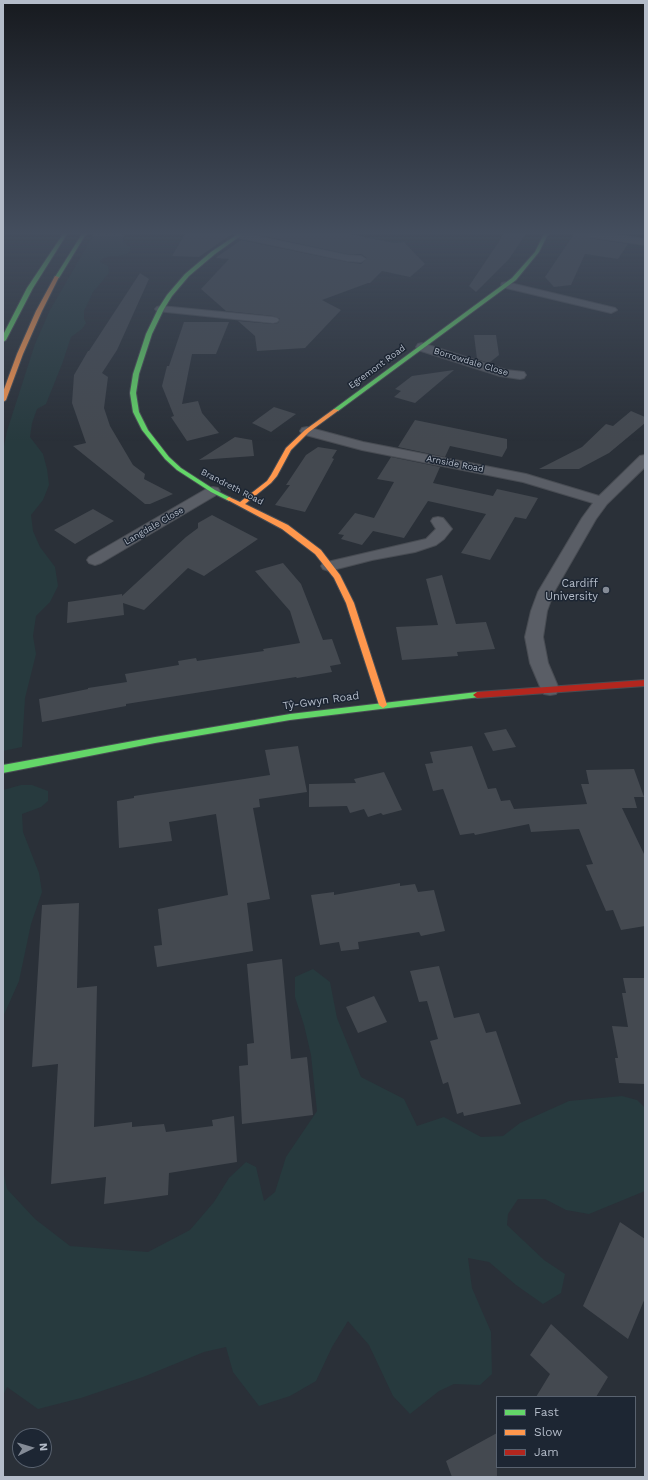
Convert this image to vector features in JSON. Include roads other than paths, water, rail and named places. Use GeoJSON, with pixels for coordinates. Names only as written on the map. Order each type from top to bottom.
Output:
{"type":"FeatureCollection","features":[{"type":"Feature","properties":{"kind":"main road"},"geometry":{"type":"LineString","coordinates":[[3,340],[22,303]]}},
{"type":"Feature","properties":{"kind":"main road"},"geometry":{"type":"LineString","coordinates":[[3,400],[20,354],[43,303]]}},
{"type":"Feature","properties":{"kind":"main road","name":"Brandreth Road"},"geometry":{"type":"LineString","coordinates":[[165,303],[149,334],[136,374],[133,393],[136,412],[144,430],[167,458],[191,478],[213,491],[273,519],[297,535],[318,552],[337,577],[350,603],[383,706]]}},
{"type":"Feature","properties":{"kind":"main road","name":"Egremont Road"},"geometry":{"type":"LineString","coordinates":[[241,504],[269,482],[274,476],[288,449],[307,431],[482,303]]}},
{"type":"Feature","properties":{"kind":"main road","name":"Tŷ-Gwyn Road"},"geometry":{"type":"LineString","coordinates":[[3,769],[223,728],[383,706],[550,689],[645,683]]}},
{"type":"Feature","properties":{"kind":"street"},"geometry":{"type":"LineString","coordinates":[[582,303],[611,310]]}},
{"type":"Feature","properties":{"kind":"street"},"geometry":{"type":"LineString","coordinates":[[161,309],[273,320]]}},
{"type":"Feature","properties":{"kind":"street","name":"Borrowdale Close"},"geometry":{"type":"LineString","coordinates":[[422,347],[504,373],[520,375]]}},
{"type":"Feature","properties":{"kind":"street","name":"Arnside Road"},"geometry":{"type":"LineString","coordinates":[[307,431],[362,446],[526,478],[602,501]]}},
{"type":"Feature","properties":{"kind":"street"},"geometry":{"type":"LineString","coordinates":[[550,689],[535,649],[534,637],[539,611],[546,592],[589,518],[602,501],[645,459]]}},
{"type":"Feature","properties":{"kind":"street","name":"Langdale Close"},"geometry":{"type":"LineString","coordinates":[[94,560],[213,491]]}},
{"type":"Feature","properties":{"kind":"street"},"geometry":{"type":"LineString","coordinates":[[329,566],[431,542],[439,536],[444,529],[438,521]]}},
{"type":"Feature","properties":{"kind":"place","name":"Cardiff University"},"geometry":{"type":"Point","coordinates":[606,590]}}]}
